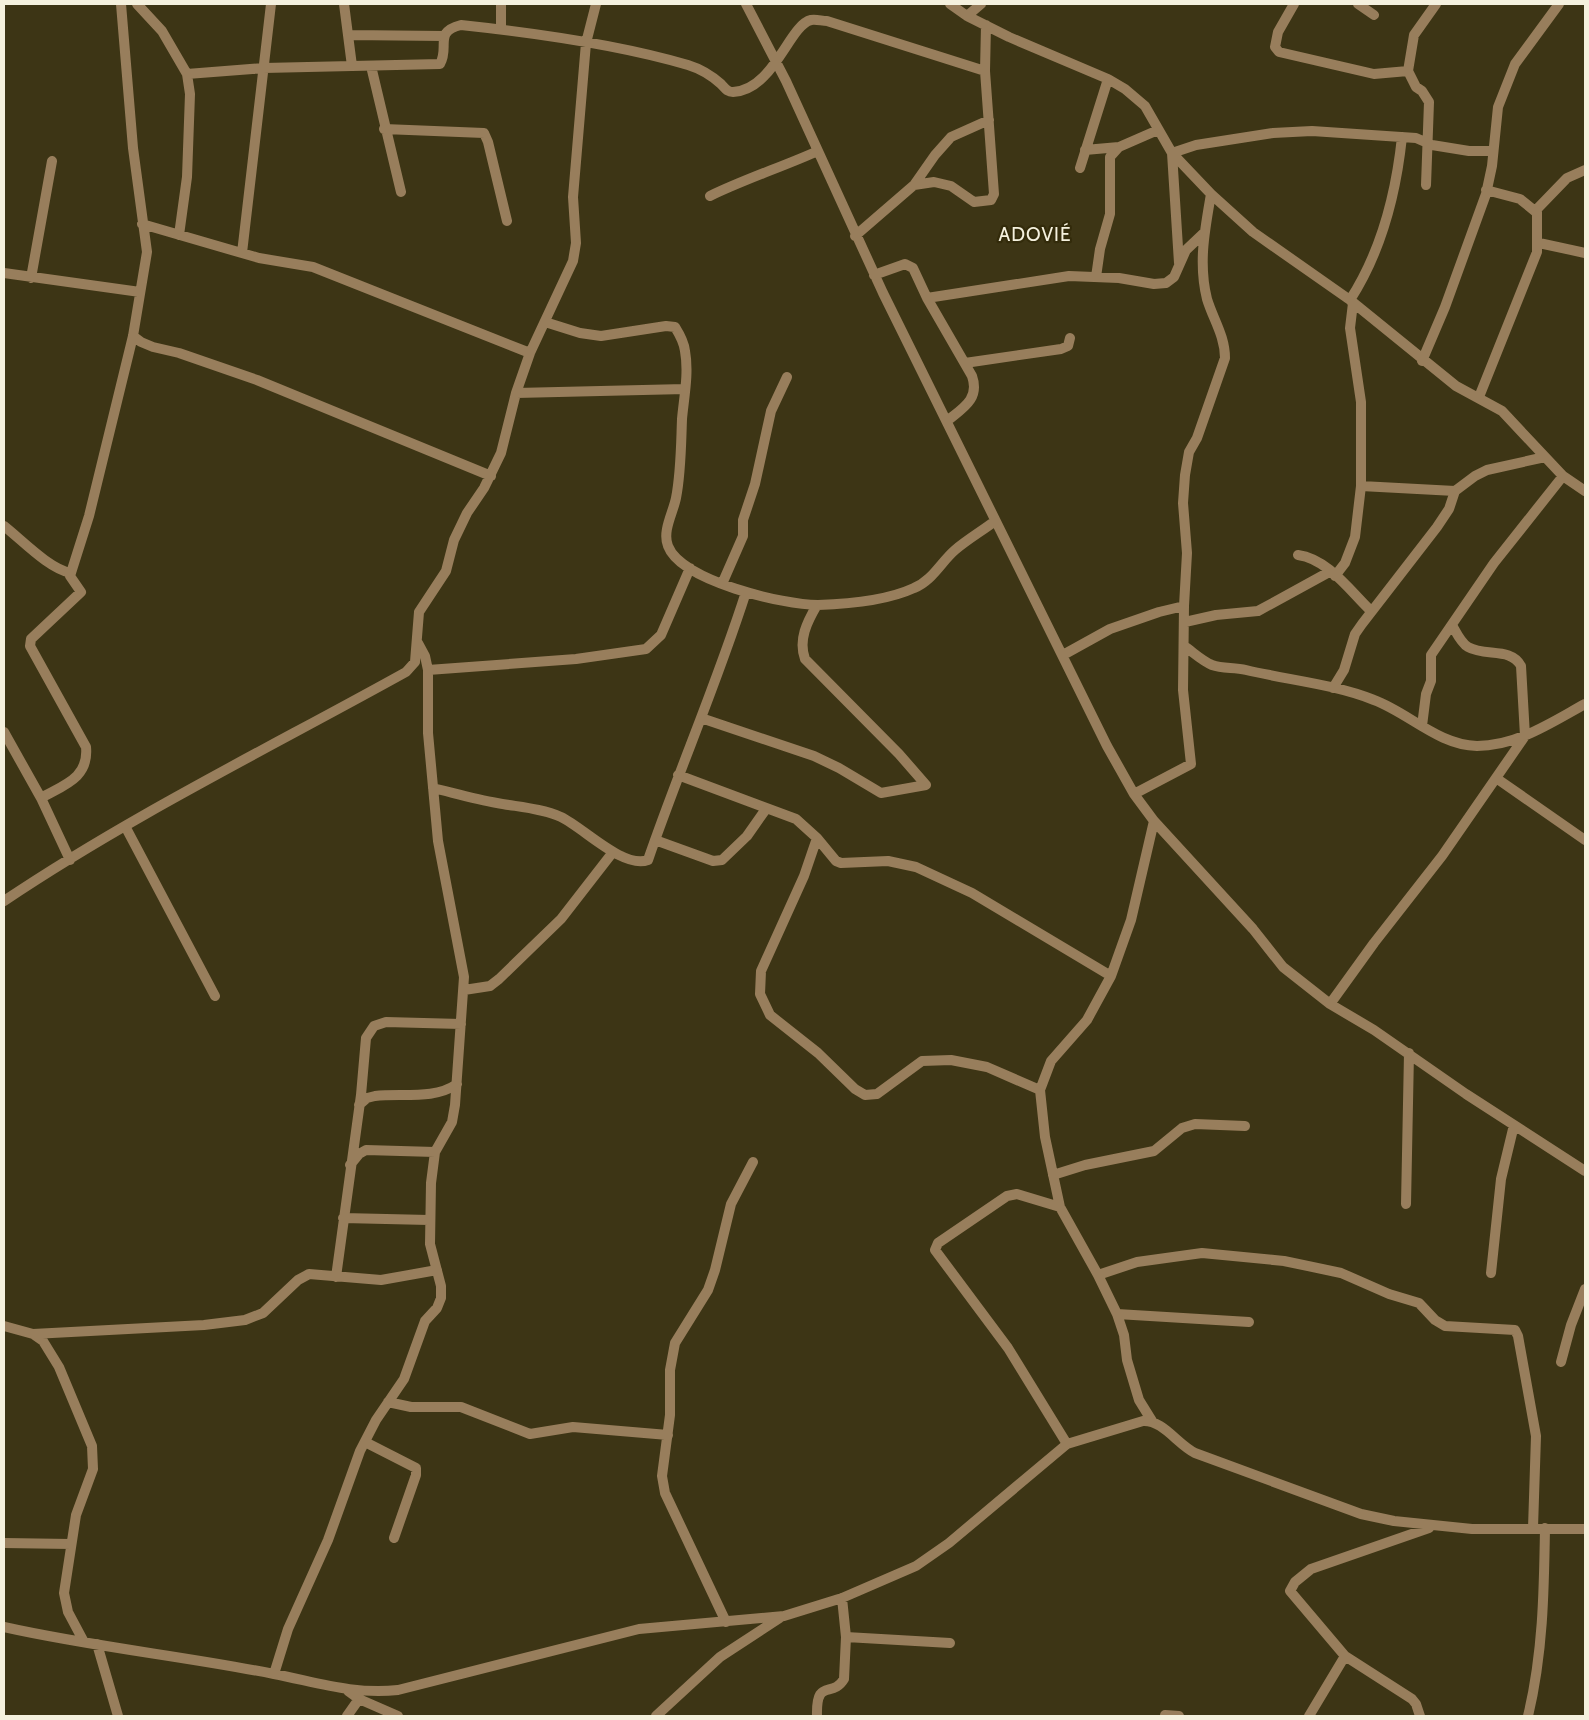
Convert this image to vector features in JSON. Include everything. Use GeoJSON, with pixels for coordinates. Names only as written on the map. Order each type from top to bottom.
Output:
{"type":"FeatureCollection","features":[{"type":"Feature","properties":{"kind":"street"},"geometry":{"type":"LineString","coordinates":[[41,798],[72,780],[84,769],[87,759],[86,747],[30,646],[31,638],[80,594],[80,591],[71,579],[71,573],[91,508],[133,336],[147,252],[142,224],[121,4]]}},
{"type":"Feature","properties":{"kind":"street"},"geometry":{"type":"LineString","coordinates":[[137,4],[162,32],[187,74],[190,94],[187,177],[179,235]]}},
{"type":"Feature","properties":{"kind":"street"},"geometry":{"type":"LineString","coordinates":[[242,253],[271,4]]}},
{"type":"Feature","properties":{"kind":"street"},"geometry":{"type":"LineString","coordinates":[[344,4],[352,66]]}},
{"type":"Feature","properties":{"kind":"street"},"geometry":{"type":"LineString","coordinates":[[501,4],[501,29]]}},
{"type":"Feature","properties":{"kind":"street"},"geometry":{"type":"LineString","coordinates":[[4,901],[125,826],[300,728],[406,672],[415,662],[418,643],[416,626],[419,612],[446,571],[454,540],[462,522],[490,476],[501,453],[516,393],[530,353],[575,252],[573,197],[586,43],[596,4]]}},
{"type":"Feature","properties":{"kind":"street"},"geometry":{"type":"LineString","coordinates":[[746,4],[776,63],[874,275],[1111,754],[1134,794],[1154,820],[1253,929],[1283,967],[1330,1004],[1409,1053],[1585,1171]]}},
{"type":"Feature","properties":{"kind":"street"},"geometry":{"type":"LineString","coordinates":[[950,4],[967,16],[1045,54],[1108,79],[1126,89],[1145,106],[1172,154],[1211,194],[1253,232],[1351,301],[1422,361],[1456,386],[1502,411],[1563,476],[1585,491]]}},
{"type":"Feature","properties":{"kind":"street"},"geometry":{"type":"LineString","coordinates":[[967,16],[980,4]]}},
{"type":"Feature","properties":{"kind":"street"},"geometry":{"type":"LineString","coordinates":[[1294,4],[1278,32],[1276,47],[1279,52],[1374,74],[1408,70]]}},
{"type":"Feature","properties":{"kind":"street"},"geometry":{"type":"LineString","coordinates":[[1358,4],[1374,15]]}},
{"type":"Feature","properties":{"kind":"street"},"geometry":{"type":"LineString","coordinates":[[1426,185],[1429,102],[1422,91],[1416,87],[1408,70],[1414,35],[1436,4]]}},
{"type":"Feature","properties":{"kind":"street"},"geometry":{"type":"LineString","coordinates":[[1422,361],[1460,268],[1486,190],[1492,166],[1498,108],[1515,64],[1559,4]]}},
{"type":"Feature","properties":{"kind":"street"},"geometry":{"type":"LineString","coordinates":[[187,74],[264,68],[440,64],[444,36],[454,27],[461,25],[501,29],[668,59],[702,70],[728,92],[742,89],[762,78],[776,63],[801,27],[811,20],[826,21],[985,71]]}},
{"type":"Feature","properties":{"kind":"street"},"geometry":{"type":"LineString","coordinates":[[914,185],[934,182],[951,186],[974,202],[991,200],[994,194],[985,71],[986,24]]}},
{"type":"Feature","properties":{"kind":"street"},"geometry":{"type":"LineString","coordinates":[[349,35],[444,36]]}},
{"type":"Feature","properties":{"kind":"street"},"geometry":{"type":"LineString","coordinates":[[371,66],[384,128],[401,192]]}},
{"type":"Feature","properties":{"kind":"street"},"geometry":{"type":"LineString","coordinates":[[1080,168],[1108,79]]}},
{"type":"Feature","properties":{"kind":"street"},"geometry":{"type":"LineString","coordinates":[[855,236],[914,185],[934,155],[951,137],[988,120]]}},
{"type":"Feature","properties":{"kind":"street"},"geometry":{"type":"LineString","coordinates":[[384,128],[484,133],[488,142],[507,221]]}},
{"type":"Feature","properties":{"kind":"street"},"geometry":{"type":"LineString","coordinates":[[1085,150],[1119,147],[1158,130]]}},
{"type":"Feature","properties":{"kind":"street"},"geometry":{"type":"LineString","coordinates":[[1172,154],[1196,145],[1273,133],[1312,131],[1416,138],[1432,145],[1469,151],[1493,151]]}},
{"type":"Feature","properties":{"kind":"street"},"geometry":{"type":"LineString","coordinates":[[1185,622],[1216,615],[1258,611],[1269,608],[1288,593],[1333,573],[1345,563],[1356,537],[1361,486],[1361,402],[1350,328],[1351,301],[1366,276],[1390,211],[1399,170],[1402,137]]}},
{"type":"Feature","properties":{"kind":"street"},"geometry":{"type":"LineString","coordinates":[[1096,277],[1100,248],[1110,214],[1110,157],[1119,147]]}},
{"type":"Feature","properties":{"kind":"street"},"geometry":{"type":"LineString","coordinates":[[710,196],[739,182],[776,170],[818,152]]}},
{"type":"Feature","properties":{"kind":"street"},"geometry":{"type":"LineString","coordinates":[[1172,154],[1179,263]]}},
{"type":"Feature","properties":{"kind":"street"},"geometry":{"type":"LineString","coordinates":[[31,278],[52,161]]}},
{"type":"Feature","properties":{"kind":"street"},"geometry":{"type":"LineString","coordinates":[[1479,397],[1528,278],[1539,243],[1537,209],[1568,178],[1585,170]]}},
{"type":"Feature","properties":{"kind":"street"},"geometry":{"type":"LineString","coordinates":[[1486,190],[1520,200],[1536,212]]}},
{"type":"Feature","properties":{"kind":"street"},"geometry":{"type":"LineString","coordinates":[[1134,794],[1191,764],[1184,708],[1184,606],[1187,553],[1183,503],[1185,475],[1190,452],[1197,438],[1225,358],[1225,345],[1202,278],[1205,232],[1211,194]]}},
{"type":"Feature","properties":{"kind":"street"},"geometry":{"type":"LineString","coordinates":[[142,224],[242,253],[314,267],[530,353]]}},
{"type":"Feature","properties":{"kind":"street"},"geometry":{"type":"LineString","coordinates":[[926,298],[1069,276],[1119,278],[1154,284],[1166,283],[1174,277],[1186,250],[1205,232]]}},
{"type":"Feature","properties":{"kind":"street"},"geometry":{"type":"LineString","coordinates":[[1539,243],[1585,254]]}},
{"type":"Feature","properties":{"kind":"street"},"geometry":{"type":"LineString","coordinates":[[874,275],[905,264],[913,268],[926,298],[975,384],[973,398],[947,421]]}},
{"type":"Feature","properties":{"kind":"street"},"geometry":{"type":"LineString","coordinates":[[4,273],[140,292]]}},
{"type":"Feature","properties":{"kind":"street"},"geometry":{"type":"LineString","coordinates":[[544,322],[580,333],[601,336],[657,327],[675,327],[681,336],[685,350],[684,389],[676,498],[666,536],[668,546],[690,568],[722,584],[746,592],[817,605],[892,597],[917,587],[932,576],[954,550],[995,521]]}},
{"type":"Feature","properties":{"kind":"street"},"geometry":{"type":"LineString","coordinates":[[133,336],[153,347],[179,353],[257,380],[490,476]]}},
{"type":"Feature","properties":{"kind":"street"},"geometry":{"type":"LineString","coordinates":[[964,364],[1061,350],[1068,346],[1070,338]]}},
{"type":"Feature","properties":{"kind":"street"},"geometry":{"type":"LineString","coordinates":[[722,584],[743,536],[742,520],[756,484],[771,411],[787,377]]}},
{"type":"Feature","properties":{"kind":"street"},"geometry":{"type":"LineString","coordinates":[[516,393],[684,389]]}},
{"type":"Feature","properties":{"kind":"street"},"geometry":{"type":"LineString","coordinates":[[1333,688],[1346,664],[1355,634],[1445,515],[1455,491],[1475,476],[1487,470],[1545,457]]}},
{"type":"Feature","properties":{"kind":"street"},"geometry":{"type":"LineString","coordinates":[[1422,726],[1426,694],[1432,681],[1431,655],[1494,563],[1563,476]]}},
{"type":"Feature","properties":{"kind":"street"},"geometry":{"type":"LineString","coordinates":[[1361,486],[1455,491]]}},
{"type":"Feature","properties":{"kind":"street"},"geometry":{"type":"LineString","coordinates":[[4,526],[51,565],[61,571],[71,573]]}},
{"type":"Feature","properties":{"kind":"street"},"geometry":{"type":"LineString","coordinates":[[1298,555],[1312,558],[1333,573],[1371,611]]}},
{"type":"Feature","properties":{"kind":"street"},"geometry":{"type":"LineString","coordinates":[[428,670],[576,660],[646,649],[661,636],[690,568]]}},
{"type":"Feature","properties":{"kind":"street"},"geometry":{"type":"LineString","coordinates":[[433,788],[478,799],[539,810],[561,818],[586,832],[613,852],[634,862],[642,863],[648,860],[678,775],[724,661],[746,592]]}},
{"type":"Feature","properties":{"kind":"street"},"geometry":{"type":"LineString","coordinates":[[701,718],[814,756],[882,793],[926,785],[899,754],[805,659],[801,649],[807,623],[817,605]]}},
{"type":"Feature","properties":{"kind":"street"},"geometry":{"type":"LineString","coordinates":[[1063,655],[1110,629],[1159,612],[1184,606]]}},
{"type":"Feature","properties":{"kind":"street"},"geometry":{"type":"LineString","coordinates":[[1330,1004],[1374,943],[1442,856],[1525,736],[1521,666],[1517,659],[1512,656],[1475,650],[1468,647],[1452,625]]}},
{"type":"Feature","properties":{"kind":"street"},"geometry":{"type":"LineString","coordinates":[[274,1674],[288,1630],[328,1540],[365,1442],[404,1379],[425,1321],[437,1308],[441,1298],[437,1270],[432,1258],[429,1220],[430,1183],[436,1152],[452,1122],[457,1084],[464,978],[438,841],[428,733],[428,670],[425,656],[418,643]]}},
{"type":"Feature","properties":{"kind":"street"},"geometry":{"type":"LineString","coordinates":[[1184,646],[1204,661],[1219,667],[1238,668],[1333,688],[1377,701],[1439,735],[1467,745],[1479,746],[1525,736],[1585,704]]}},
{"type":"Feature","properties":{"kind":"street"},"geometry":{"type":"LineString","coordinates":[[4,732],[41,798],[70,860]]}},
{"type":"Feature","properties":{"kind":"street"},"geometry":{"type":"LineString","coordinates":[[678,775],[796,819],[817,838],[832,857],[841,863],[888,861],[905,864],[972,893],[1110,976]]}},
{"type":"Feature","properties":{"kind":"street"},"geometry":{"type":"LineString","coordinates":[[1496,778],[1585,840]]}},
{"type":"Feature","properties":{"kind":"street"},"geometry":{"type":"LineString","coordinates":[[655,840],[713,861],[722,860],[747,836],[766,809]]}},
{"type":"Feature","properties":{"kind":"street"},"geometry":{"type":"LineString","coordinates":[[1154,820],[1131,920],[1110,976],[1087,1020],[1052,1061],[1040,1090],[1045,1137],[1060,1207],[1098,1275],[1116,1314],[1124,1335],[1127,1360],[1139,1400],[1152,1420],[1185,1448],[1361,1514],[1432,1527],[1585,1529]]}},
{"type":"Feature","properties":{"kind":"street"},"geometry":{"type":"LineString","coordinates":[[125,826],[215,996]]}},
{"type":"Feature","properties":{"kind":"street"},"geometry":{"type":"LineString","coordinates":[[817,838],[804,876],[761,971],[760,994],[770,1015],[818,1053],[855,1089],[865,1095],[877,1094],[922,1061],[951,1060],[988,1067],[1040,1090]]}},
{"type":"Feature","properties":{"kind":"street"},"geometry":{"type":"LineString","coordinates":[[464,990],[490,986],[499,980],[561,919],[613,852]]}},
{"type":"Feature","properties":{"kind":"street"},"geometry":{"type":"LineString","coordinates":[[336,1277],[366,1038],[374,1026],[386,1022],[461,1024]]}},
{"type":"Feature","properties":{"kind":"street"},"geometry":{"type":"LineString","coordinates":[[1406,1204],[1409,1053]]}},
{"type":"Feature","properties":{"kind":"street"},"geometry":{"type":"LineString","coordinates":[[359,1105],[367,1098],[375,1096],[436,1094],[447,1091],[457,1084]]}},
{"type":"Feature","properties":{"kind":"street"},"geometry":{"type":"LineString","coordinates":[[1053,1175],[1085,1164],[1154,1151],[1182,1128],[1195,1124],[1245,1126]]}},
{"type":"Feature","properties":{"kind":"street"},"geometry":{"type":"LineString","coordinates":[[1491,1273],[1501,1179],[1514,1125]]}},
{"type":"Feature","properties":{"kind":"street"},"geometry":{"type":"LineString","coordinates":[[350,1165],[366,1150],[436,1152]]}},
{"type":"Feature","properties":{"kind":"street"},"geometry":{"type":"LineString","coordinates":[[726,1622],[665,1492],[662,1476],[668,1435],[670,1370],[675,1343],[708,1290],[715,1270],[731,1204],[753,1162]]}},
{"type":"Feature","properties":{"kind":"street"},"geometry":{"type":"LineString","coordinates":[[1060,1207],[1017,1194],[1007,1196],[938,1244],[935,1250],[1008,1348],[1067,1444]]}},
{"type":"Feature","properties":{"kind":"street"},"geometry":{"type":"LineString","coordinates":[[343,1218],[429,1220]]}},
{"type":"Feature","properties":{"kind":"street"},"geometry":{"type":"LineString","coordinates":[[1098,1275],[1137,1262],[1202,1253],[1284,1261],[1341,1273],[1389,1294],[1419,1303],[1435,1320],[1445,1326],[1467,1329],[1510,1328],[1515,1330],[1518,1336],[1536,1436],[1533,1528]]}},
{"type":"Feature","properties":{"kind":"street"},"geometry":{"type":"LineString","coordinates":[[4,1326],[33,1334],[204,1325],[245,1320],[263,1313],[298,1280],[309,1274],[381,1280],[437,1270]]}},
{"type":"Feature","properties":{"kind":"street"},"geometry":{"type":"LineString","coordinates":[[1561,1362],[1571,1325],[1585,1289]]}},
{"type":"Feature","properties":{"kind":"street"},"geometry":{"type":"LineString","coordinates":[[1116,1314],[1249,1322]]}},
{"type":"Feature","properties":{"kind":"street"},"geometry":{"type":"LineString","coordinates":[[33,1334],[43,1341],[59,1367],[92,1446],[93,1469],[76,1515],[64,1593],[68,1612],[84,1642]]}},
{"type":"Feature","properties":{"kind":"street"},"geometry":{"type":"LineString","coordinates":[[388,1402],[411,1407],[460,1407],[530,1434],[573,1427],[668,1435]]}},
{"type":"Feature","properties":{"kind":"street"},"geometry":{"type":"LineString","coordinates":[[4,1627],[274,1674],[346,1690],[374,1693],[398,1690],[639,1629],[784,1616],[842,1598],[916,1566],[949,1543],[1067,1444],[1114,1429],[1152,1420]]}},
{"type":"Feature","properties":{"kind":"street"},"geometry":{"type":"LineString","coordinates":[[365,1442],[416,1468],[416,1475],[394,1538]]}},
{"type":"Feature","properties":{"kind":"street"},"geometry":{"type":"LineString","coordinates":[[1420,1716],[1412,1698],[1345,1656],[1291,1594],[1291,1587],[1311,1569],[1432,1527]]}},
{"type":"Feature","properties":{"kind":"street"},"geometry":{"type":"LineString","coordinates":[[1528,1716],[1538,1666],[1543,1618],[1545,1528]]}},
{"type":"Feature","properties":{"kind":"street"},"geometry":{"type":"LineString","coordinates":[[4,1543],[71,1544]]}},
{"type":"Feature","properties":{"kind":"street"},"geometry":{"type":"LineString","coordinates":[[817,1716],[818,1696],[821,1692],[841,1684],[844,1680],[846,1637],[842,1598]]}},
{"type":"Feature","properties":{"kind":"street"},"geometry":{"type":"LineString","coordinates":[[656,1716],[720,1657],[784,1616]]}},
{"type":"Feature","properties":{"kind":"street"},"geometry":{"type":"LineString","coordinates":[[846,1637],[950,1643]]}},
{"type":"Feature","properties":{"kind":"street"},"geometry":{"type":"LineString","coordinates":[[97,1644],[118,1716]]}},
{"type":"Feature","properties":{"kind":"street"},"geometry":{"type":"LineString","coordinates":[[1310,1716],[1345,1656]]}},
{"type":"Feature","properties":{"kind":"street"},"geometry":{"type":"LineString","coordinates":[[346,1690],[359,1699],[398,1716]]}},
{"type":"Feature","properties":{"kind":"street"},"geometry":{"type":"LineString","coordinates":[[347,1716],[359,1699]]}},
{"type":"Feature","properties":{"kind":"street"},"geometry":{"type":"LineString","coordinates":[[1165,1715],[1179,1716]]}},
{"type":"Feature","properties":{"kind":"district","name":"ADOVIÉ"},"geometry":{"type":"Point","coordinates":[1035,234]}}]}
